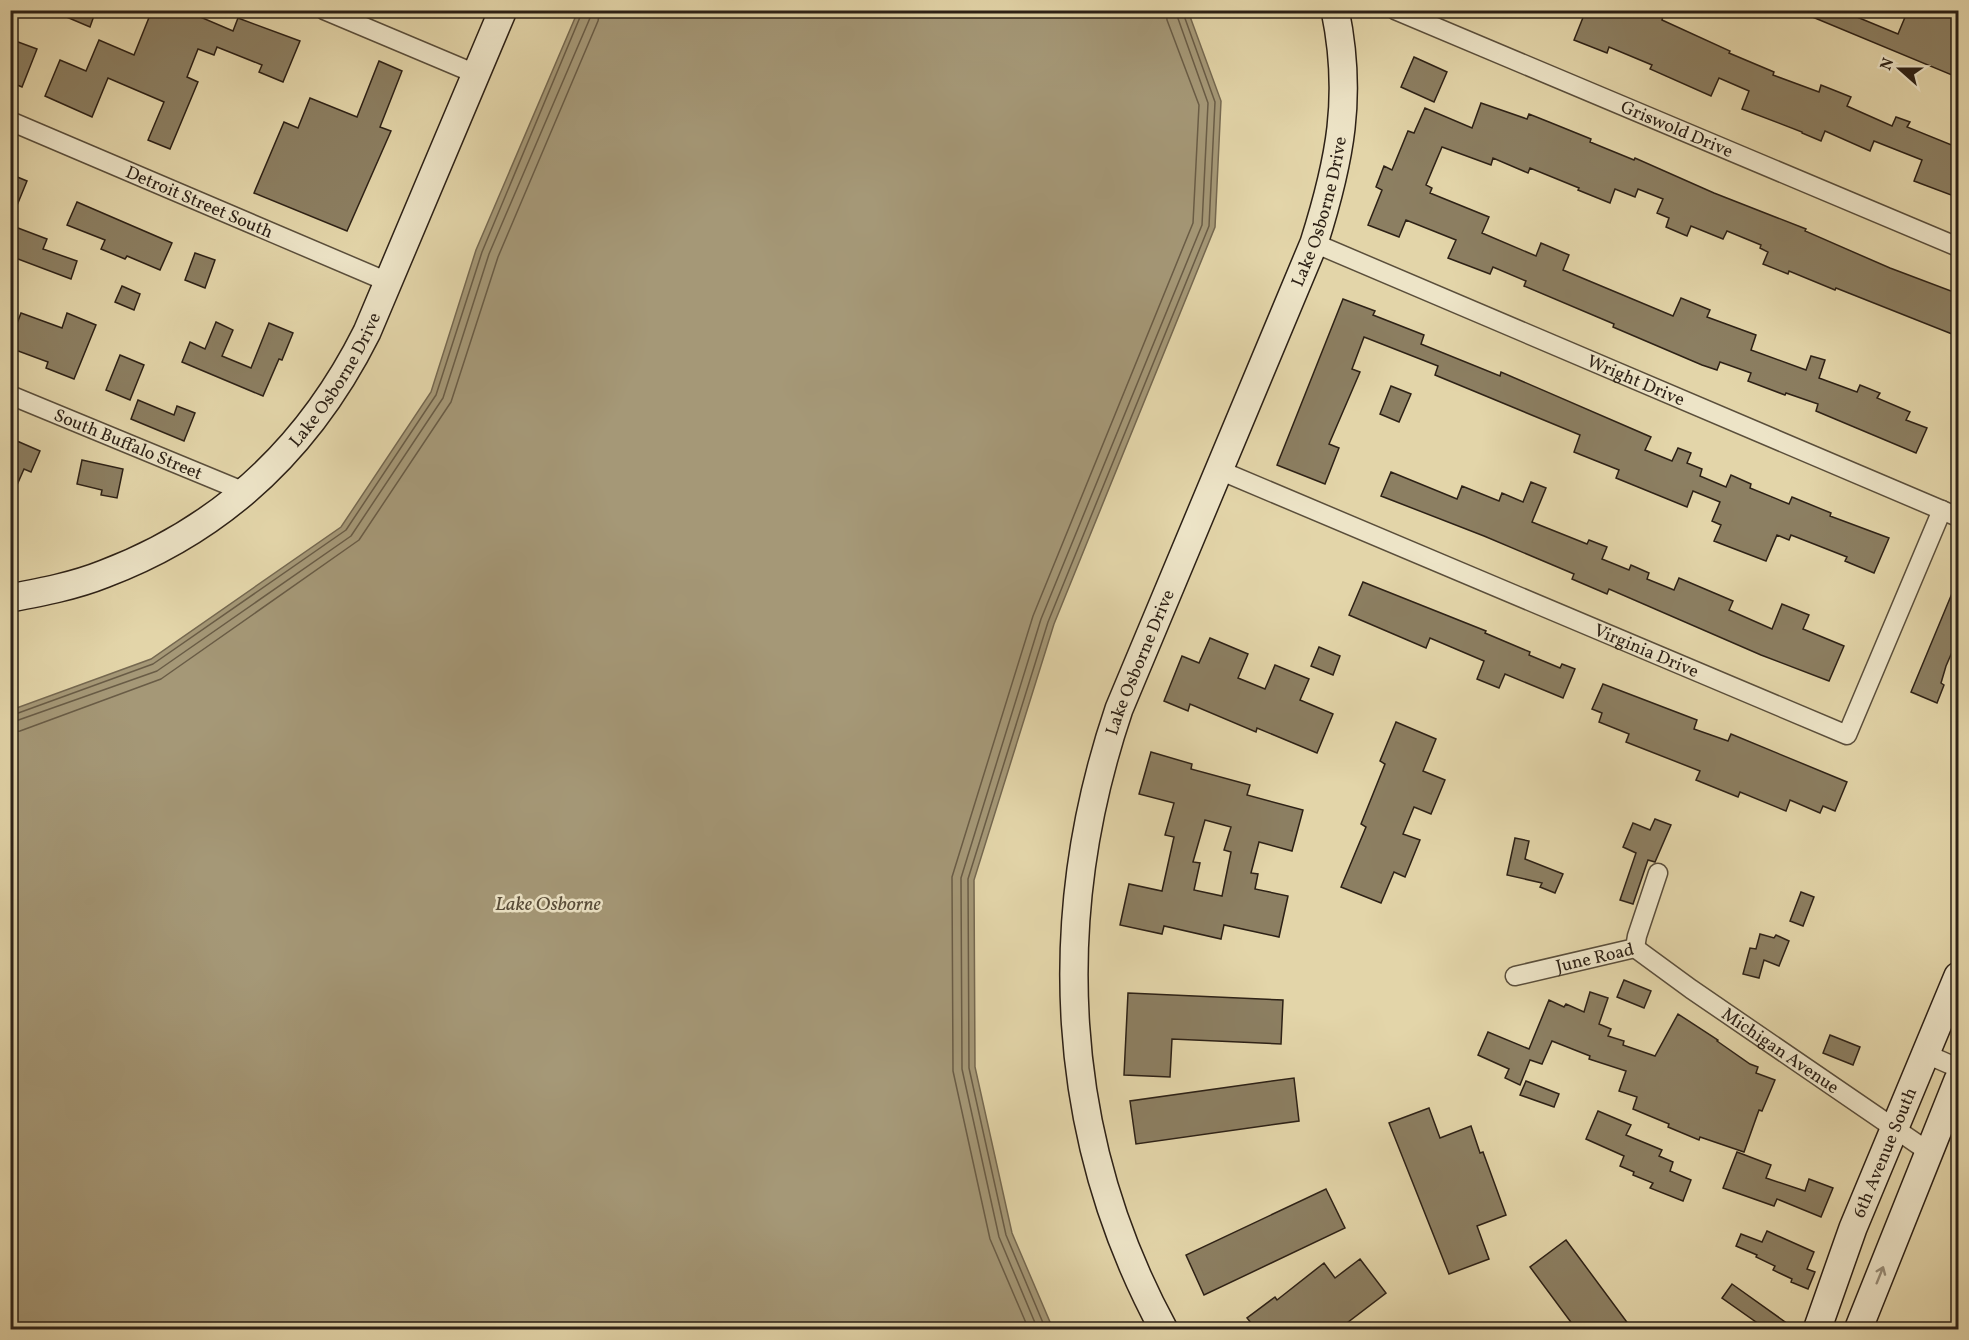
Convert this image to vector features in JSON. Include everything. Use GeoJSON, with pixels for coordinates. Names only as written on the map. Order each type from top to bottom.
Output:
{"type":"FeatureCollection","features":[{"type":"Feature","properties":{"kind":"street"},"geometry":{"type":"LineString","coordinates":[[324,10],[476,74]]}},
{"type":"Feature","properties":{"kind":"street","name":"Lake Osborne Drive"},"geometry":{"type":"LineString","coordinates":[[10,598],[54,589],[102,575],[132,563],[176,540],[218,513],[245,492],[306,430],[326,404],[352,362],[503,10]]}},
{"type":"Feature","properties":{"kind":"street","name":"Lake Osborne Drive"},"geometry":{"type":"LineString","coordinates":[[1164,1329],[1143,1287],[1118,1226],[1102,1179],[1089,1126],[1078,1053],[1073,996],[1078,883],[1087,829],[1104,754],[1119,709],[1314,243],[1330,192],[1338,158],[1343,117],[1344,73],[1335,10]]}},
{"type":"Feature","properties":{"kind":"street","name":"Griswold Drive"},"geometry":{"type":"LineString","coordinates":[[1395,10],[1959,247]]}},
{"type":"Feature","properties":{"kind":"street","name":"Detroit Street South"},"geometry":{"type":"LineString","coordinates":[[10,121],[388,282]]}},
{"type":"Feature","properties":{"kind":"street","name":"Wright Drive"},"geometry":{"type":"LineString","coordinates":[[1314,243],[1950,513]]}},
{"type":"Feature","properties":{"kind":"street","name":"South Buffalo Street"},"geometry":{"type":"LineString","coordinates":[[10,395],[245,492]]}},
{"type":"Feature","properties":{"kind":"street","name":"Virginia Drive"},"geometry":{"type":"LineString","coordinates":[[1220,470],[1847,735],[1950,513]]}},
{"type":"Feature","properties":{"kind":"street","name":"June Road"},"geometry":{"type":"LineString","coordinates":[[1515,976],[1635,948],[1658,873]]}},
{"type":"Feature","properties":{"kind":"street","name":"Michigan Avenue"},"geometry":{"type":"LineString","coordinates":[[1635,948],[1929,1152]]}},
{"type":"Feature","properties":{"kind":"street","name":"6th Avenue South"},"geometry":{"type":"LineString","coordinates":[[1821,1327],[1853,1228],[1959,976]]}},
{"type":"Feature","properties":{"kind":"street"},"geometry":{"type":"LineString","coordinates":[[1926,1054],[1959,1068]]}},
{"type":"Feature","properties":{"kind":"street"},"geometry":{"type":"LineString","coordinates":[[1858,1329],[1959,1080]]}},
{"type":"Feature","properties":{"kind":"water","name":"Lake Osborne"},"geometry":{"type":"Polygon","coordinates":[[[578,11],[1188,11],[1221,101],[1215,227],[1054,624],[974,880],[975,1067],[1012,1233],[1053,1329],[11,1329],[11,710],[151,659],[341,527],[431,392],[476,250],[578,11]]]}},
{"type":"Feature","properties":{"kind":"building"},"geometry":{"type":"Polygon","coordinates":[[[50,10],[96,10],[90,27],[50,10]]]}},
{"type":"Feature","properties":{"kind":"building"},"geometry":{"type":"Polygon","coordinates":[[[152,10],[184,10],[233,31],[238,18],[300,41],[283,82],[259,72],[262,65],[217,47],[214,55],[198,49],[187,77],[198,82],[170,149],[148,140],[164,102],[108,78],[92,117],[45,96],[60,60],[86,71],[99,40],[134,55],[152,10]]]}},
{"type":"Feature","properties":{"kind":"building"},"geometry":{"type":"Polygon","coordinates":[[[1586,10],[1649,10],[1663,16],[1662,20],[1774,72],[1773,75],[1819,92],[1821,85],[1851,97],[1847,106],[1892,126],[1896,117],[1910,122],[1907,127],[1959,148],[1959,198],[1914,181],[1922,160],[1874,141],[1870,151],[1825,131],[1821,141],[1742,109],[1749,91],[1719,78],[1711,96],[1650,69],[1652,65],[1609,47],[1607,53],[1574,40],[1586,10]]]}},
{"type":"Feature","properties":{"kind":"building"},"geometry":{"type":"Polygon","coordinates":[[[1840,10],[1898,34],[1908,10],[1959,10],[1959,78],[1798,11],[1840,10]]]}},
{"type":"Feature","properties":{"kind":"building"},"geometry":{"type":"Polygon","coordinates":[[[10,39],[37,49],[22,87],[10,82],[10,39]]]}},
{"type":"Feature","properties":{"kind":"building"},"geometry":{"type":"Polygon","coordinates":[[[1414,57],[1447,72],[1434,102],[1401,87],[1414,57]]]}},
{"type":"Feature","properties":{"kind":"building"},"geometry":{"type":"Polygon","coordinates":[[[379,61],[402,71],[380,127],[391,131],[347,231],[254,193],[284,122],[298,128],[310,98],[357,117],[379,61]]]}},
{"type":"Feature","properties":{"kind":"building"},"geometry":{"type":"Polygon","coordinates":[[[1481,103],[1527,119],[1529,114],[1591,139],[1590,142],[1634,160],[1635,158],[1714,193],[1806,229],[1805,231],[1890,268],[1959,294],[1959,318],[1952,334],[1836,288],[1835,290],[1789,271],[1788,274],[1763,264],[1768,252],[1760,248],[1761,245],[1727,231],[1723,239],[1691,226],[1687,236],[1666,227],[1669,218],[1657,213],[1663,199],[1638,189],[1635,197],[1615,189],[1610,203],[1530,168],[1528,173],[1493,158],[1491,165],[1442,147],[1426,185],[1432,188],[1430,193],[1489,217],[1482,233],[1536,256],[1541,243],[1569,255],[1563,270],[1673,316],[1681,298],[1710,310],[1707,317],[1756,335],[1751,350],[1806,370],[1811,356],[1825,360],[1819,378],[1857,392],[1860,385],[1880,393],[1877,398],[1910,412],[1906,420],[1927,428],[1916,453],[1816,411],[1818,404],[1748,381],[1751,373],[1720,362],[1717,370],[1702,365],[1524,286],[1526,281],[1493,267],[1490,274],[1448,258],[1456,240],[1406,220],[1399,237],[1368,225],[1382,190],[1376,187],[1384,166],[1392,170],[1408,131],[1414,133],[1425,108],[1472,128],[1481,103]]]}},
{"type":"Feature","properties":{"kind":"building"},"geometry":{"type":"Polygon","coordinates":[[[10,174],[27,181],[11,220],[10,220],[10,174]]]}},
{"type":"Feature","properties":{"kind":"building"},"geometry":{"type":"Polygon","coordinates":[[[77,202],[172,243],[160,270],[127,256],[125,259],[101,249],[105,240],[67,225],[77,202]]]}},
{"type":"Feature","properties":{"kind":"building"},"geometry":{"type":"Polygon","coordinates":[[[10,225],[47,239],[43,249],[77,261],[71,279],[10,256],[10,225]]]}},
{"type":"Feature","properties":{"kind":"building"},"geometry":{"type":"Polygon","coordinates":[[[195,253],[215,260],[205,288],[185,280],[195,253]]]}},
{"type":"Feature","properties":{"kind":"building"},"geometry":{"type":"Polygon","coordinates":[[[122,286],[140,294],[134,310],[115,302],[122,286]]]}},
{"type":"Feature","properties":{"kind":"building"},"geometry":{"type":"Polygon","coordinates":[[[1343,299],[1375,311],[1373,315],[1424,335],[1421,344],[1500,376],[1501,372],[1651,437],[1645,450],[1672,461],[1678,448],[1691,453],[1687,463],[1702,469],[1700,476],[1726,487],[1731,475],[1751,484],[1750,488],[1789,504],[1792,497],[1831,513],[1830,516],[1889,538],[1874,573],[1845,561],[1847,557],[1791,535],[1789,540],[1777,535],[1766,561],[1714,541],[1721,525],[1712,521],[1720,502],[1693,491],[1687,507],[1616,478],[1619,470],[1574,452],[1580,435],[1435,375],[1438,366],[1364,337],[1352,369],[1360,372],[1329,444],[1339,448],[1325,484],[1277,465],[1343,299]]]}},
{"type":"Feature","properties":{"kind":"building"},"geometry":{"type":"Polygon","coordinates":[[[21,313],[62,328],[67,313],[96,325],[74,379],[46,368],[48,362],[10,348],[21,313]]]}},
{"type":"Feature","properties":{"kind":"building"},"geometry":{"type":"Polygon","coordinates":[[[216,322],[233,330],[222,356],[251,368],[269,323],[293,333],[263,396],[182,362],[190,342],[205,349],[216,322]]]}},
{"type":"Feature","properties":{"kind":"building"},"geometry":{"type":"Polygon","coordinates":[[[120,355],[144,365],[130,400],[106,390],[120,355]]]}},
{"type":"Feature","properties":{"kind":"building"},"geometry":{"type":"Polygon","coordinates":[[[1391,386],[1411,394],[1399,422],[1380,414],[1391,386]]]}},
{"type":"Feature","properties":{"kind":"building"},"geometry":{"type":"Polygon","coordinates":[[[138,400],[174,415],[177,406],[195,413],[184,441],[131,419],[138,400]]]}},
{"type":"Feature","properties":{"kind":"building"},"geometry":{"type":"Polygon","coordinates":[[[10,438],[40,451],[31,472],[24,469],[10,501],[10,438]]]}},
{"type":"Feature","properties":{"kind":"building"},"geometry":{"type":"Polygon","coordinates":[[[82,460],[123,469],[117,498],[101,495],[102,490],[77,484],[82,460]]]}},
{"type":"Feature","properties":{"kind":"building"},"geometry":{"type":"Polygon","coordinates":[[[1391,472],[1457,499],[1462,486],[1499,501],[1502,493],[1523,502],[1531,482],[1546,488],[1532,522],[1587,544],[1589,540],[1607,547],[1602,559],[1629,570],[1631,565],[1649,573],[1647,579],[1674,590],[1679,578],[1733,601],[1729,610],[1772,629],[1782,604],[1809,615],[1803,629],[1844,646],[1829,681],[1761,655],[1609,589],[1607,594],[1572,579],[1574,574],[1381,496],[1391,472]]]}},
{"type":"Feature","properties":{"kind":"building"},"geometry":{"type":"Polygon","coordinates":[[[1958,579],[1959,636],[1946,666],[1941,683],[1944,685],[1937,703],[1911,692],[1958,579]]]}},
{"type":"Feature","properties":{"kind":"building"},"geometry":{"type":"Polygon","coordinates":[[[1363,582],[1486,631],[1485,633],[1530,652],[1529,655],[1560,668],[1562,664],[1575,669],[1563,698],[1505,674],[1499,688],[1477,679],[1484,661],[1430,638],[1426,648],[1349,615],[1363,582]]]}},
{"type":"Feature","properties":{"kind":"building"},"geometry":{"type":"Polygon","coordinates":[[[1210,638],[1248,654],[1238,678],[1265,689],[1275,665],[1309,679],[1300,700],[1333,714],[1317,753],[1257,728],[1256,732],[1190,704],[1188,711],[1164,701],[1182,656],[1199,663],[1210,638]]]}},
{"type":"Feature","properties":{"kind":"building"},"geometry":{"type":"Polygon","coordinates":[[[1319,647],[1340,656],[1333,675],[1311,666],[1319,647]]]}},
{"type":"Feature","properties":{"kind":"building"},"geometry":{"type":"Polygon","coordinates":[[[1603,684],[1697,720],[1694,729],[1728,741],[1731,734],[1847,782],[1835,811],[1823,806],[1820,813],[1790,800],[1786,811],[1740,792],[1738,797],[1696,780],[1700,771],[1626,742],[1629,734],[1599,722],[1602,713],[1592,709],[1603,684]]]}},
{"type":"Feature","properties":{"kind":"building"},"geometry":{"type":"Polygon","coordinates":[[[1396,722],[1436,739],[1423,771],[1445,780],[1431,814],[1414,807],[1403,834],[1420,840],[1405,877],[1394,872],[1381,903],[1341,887],[1366,827],[1361,824],[1385,764],[1380,761],[1396,722]]]}},
{"type":"Feature","properties":{"kind":"building"},"geometry":{"type":"Polygon","coordinates":[[[1151,752],[1192,764],[1191,769],[1250,785],[1247,795],[1303,810],[1292,851],[1259,842],[1251,873],[1258,874],[1255,889],[1288,896],[1279,937],[1224,925],[1221,939],[1164,926],[1162,934],[1120,925],[1129,884],[1162,891],[1174,837],[1165,835],[1174,803],[1139,794],[1151,752]],[[1205,820],[1193,862],[1200,863],[1194,890],[1222,896],[1231,852],[1224,850],[1231,827],[1205,820]]]}},
{"type":"Feature","properties":{"kind":"building"},"geometry":{"type":"Polygon","coordinates":[[[1655,819],[1671,825],[1655,862],[1648,860],[1633,904],[1620,900],[1636,853],[1623,847],[1633,823],[1650,830],[1655,819]]]}},
{"type":"Feature","properties":{"kind":"building"},"geometry":{"type":"Polygon","coordinates":[[[1515,838],[1529,841],[1525,859],[1563,874],[1555,893],[1540,887],[1542,883],[1507,875],[1515,838]]]}},
{"type":"Feature","properties":{"kind":"building"},"geometry":{"type":"Polygon","coordinates":[[[1801,892],[1814,897],[1803,926],[1790,921],[1801,892]]]}},
{"type":"Feature","properties":{"kind":"building"},"geometry":{"type":"Polygon","coordinates":[[[1760,934],[1774,938],[1776,935],[1789,941],[1779,966],[1764,960],[1759,978],[1743,974],[1750,948],[1756,949],[1760,934]]]}},
{"type":"Feature","properties":{"kind":"building"},"geometry":{"type":"Polygon","coordinates":[[[1624,980],[1651,991],[1644,1008],[1617,997],[1624,980]]]}},
{"type":"Feature","properties":{"kind":"building"},"geometry":{"type":"Polygon","coordinates":[[[1590,992],[1608,998],[1599,1024],[1611,1029],[1608,1036],[1624,1041],[1623,1045],[1655,1056],[1678,1014],[1750,1064],[1758,1067],[1756,1073],[1775,1080],[1762,1111],[1759,1110],[1744,1152],[1700,1137],[1699,1140],[1633,1109],[1637,1097],[1619,1091],[1626,1071],[1589,1059],[1590,1056],[1552,1041],[1542,1064],[1530,1060],[1520,1085],[1505,1078],[1509,1069],[1478,1055],[1488,1032],[1529,1049],[1549,1000],[1584,1012],[1590,992]]]}},
{"type":"Feature","properties":{"kind":"building"},"geometry":{"type":"Polygon","coordinates":[[[1128,993],[1283,1000],[1281,1044],[1172,1039],[1170,1077],[1124,1075],[1128,993]]]}},
{"type":"Feature","properties":{"kind":"building"},"geometry":{"type":"Polygon","coordinates":[[[1830,1035],[1860,1047],[1853,1065],[1823,1053],[1830,1035]]]}},
{"type":"Feature","properties":{"kind":"building"},"geometry":{"type":"Polygon","coordinates":[[[1294,1078],[1299,1121],[1136,1144],[1130,1101],[1294,1078]]]}},
{"type":"Feature","properties":{"kind":"building"},"geometry":{"type":"Polygon","coordinates":[[[1526,1081],[1559,1094],[1554,1107],[1520,1095],[1526,1081]]]}},
{"type":"Feature","properties":{"kind":"building"},"geometry":{"type":"Polygon","coordinates":[[[1429,1108],[1440,1138],[1471,1126],[1506,1215],[1477,1226],[1489,1259],[1449,1274],[1389,1123],[1429,1108]]]}},
{"type":"Feature","properties":{"kind":"building"},"geometry":{"type":"Polygon","coordinates":[[[1598,1111],[1631,1125],[1626,1135],[1662,1150],[1659,1156],[1673,1162],[1670,1171],[1691,1180],[1683,1201],[1650,1188],[1653,1183],[1633,1175],[1634,1172],[1620,1166],[1624,1156],[1586,1139],[1598,1111]]]}},
{"type":"Feature","properties":{"kind":"building"},"geometry":{"type":"Polygon","coordinates":[[[1737,1152],[1771,1165],[1766,1178],[1805,1191],[1809,1179],[1833,1188],[1821,1217],[1777,1199],[1774,1206],[1723,1188],[1737,1152]]]}},
{"type":"Feature","properties":{"kind":"building"},"geometry":{"type":"Polygon","coordinates":[[[1326,1189],[1345,1228],[1204,1295],[1186,1255],[1326,1189]]]}},
{"type":"Feature","properties":{"kind":"building"},"geometry":{"type":"Polygon","coordinates":[[[1767,1231],[1814,1252],[1807,1269],[1815,1272],[1808,1289],[1791,1282],[1792,1279],[1773,1270],[1775,1266],[1756,1257],[1757,1255],[1736,1246],[1741,1234],[1762,1242],[1767,1231]]]}},
{"type":"Feature","properties":{"kind":"building"},"geometry":{"type":"Polygon","coordinates":[[[1566,1240],[1632,1329],[1576,1329],[1530,1267],[1566,1240]]]}},
{"type":"Feature","properties":{"kind":"building"},"geometry":{"type":"Polygon","coordinates":[[[1360,1259],[1386,1293],[1339,1329],[1256,1329],[1247,1318],[1275,1297],[1277,1300],[1324,1263],[1335,1278],[1360,1259]]]}},
{"type":"Feature","properties":{"kind":"building"},"geometry":{"type":"Polygon","coordinates":[[[1732,1284],[1795,1329],[1766,1329],[1722,1298],[1732,1284]]]}}]}
